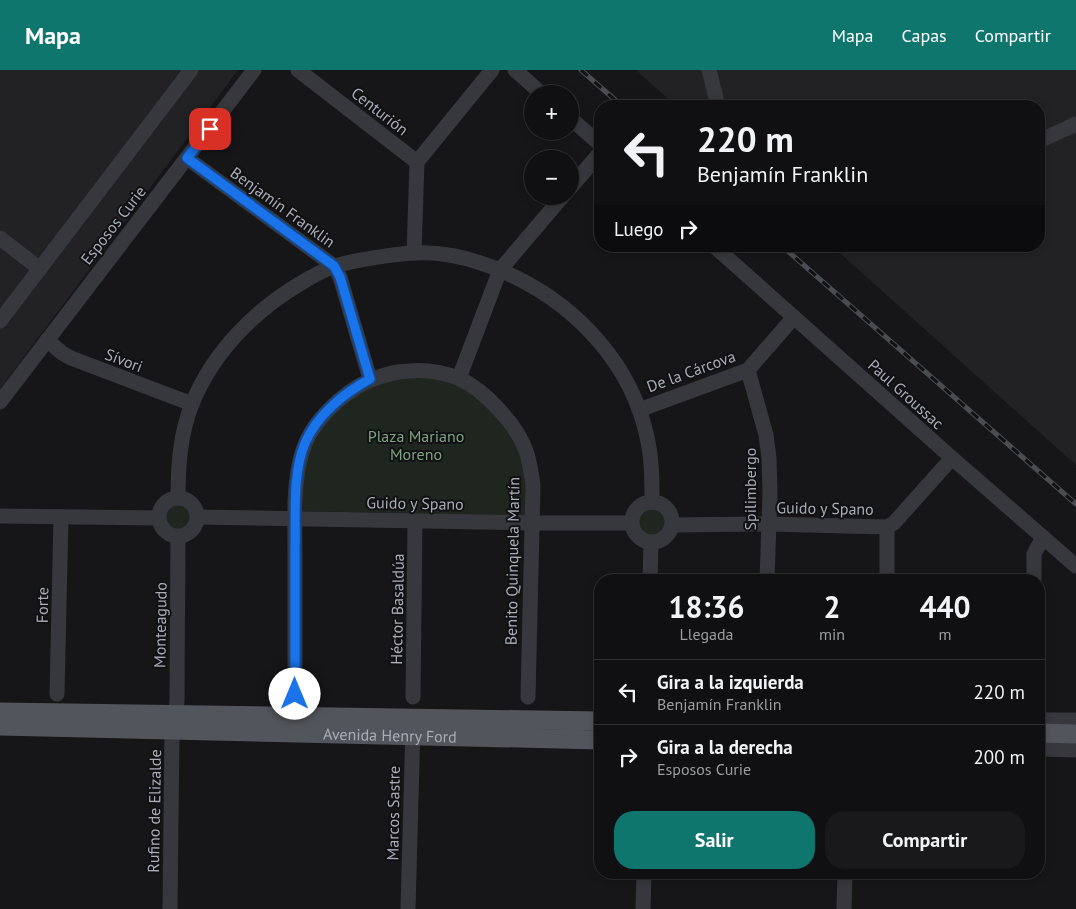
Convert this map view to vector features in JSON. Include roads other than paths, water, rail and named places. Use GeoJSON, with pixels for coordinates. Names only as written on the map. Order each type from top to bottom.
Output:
{"type":"FeatureCollection","features":[{"type":"Feature","properties":{"kind":"main road","name":"Avenida Henry Ford"},"geometry":{"type":"LineString","coordinates":[[0,712],[412,736],[594,740]]}},
{"type":"Feature","properties":{"kind":"main road","name":"Avenida Henry Ford"},"geometry":{"type":"LineString","coordinates":[[0,726],[413,717],[594,721]]}},
{"type":"Feature","properties":{"kind":"main road"},"geometry":{"type":"LineString","coordinates":[[1045,733],[1076,734]]}},
{"type":"Feature","properties":{"kind":"street"},"geometry":{"type":"LineString","coordinates":[[0,321],[191,70]]}},
{"type":"Feature","properties":{"kind":"street","name":"Esposos Curie"},"geometry":{"type":"LineString","coordinates":[[0,402],[254,70]]}},
{"type":"Feature","properties":{"kind":"street","name":"Centurión"},"geometry":{"type":"LineString","coordinates":[[298,70],[417,162]]}},
{"type":"Feature","properties":{"kind":"street"},"geometry":{"type":"LineString","coordinates":[[414,253],[417,162],[492,70]]}},
{"type":"Feature","properties":{"kind":"street"},"geometry":{"type":"LineString","coordinates":[[515,70],[532,85]]}},
{"type":"Feature","properties":{"kind":"street"},"geometry":{"type":"LineString","coordinates":[[709,70],[716,100]]}},
{"type":"Feature","properties":{"kind":"street"},"geometry":{"type":"LineString","coordinates":[[1045,138],[1076,124]]}},
{"type":"Feature","properties":{"kind":"street"},"geometry":{"type":"LineString","coordinates":[[579,126],[594,139]]}},
{"type":"Feature","properties":{"kind":"street","name":"Benjamín Franklin"},"geometry":{"type":"LineString","coordinates":[[187,158],[334,266],[340,277],[370,379]]}},
{"type":"Feature","properties":{"kind":"street"},"geometry":{"type":"LineString","coordinates":[[579,178],[594,160]]}},
{"type":"Feature","properties":{"kind":"street"},"geometry":{"type":"LineString","coordinates":[[459,378],[500,270],[555,205]]}},
{"type":"Feature","properties":{"kind":"street"},"geometry":{"type":"LineString","coordinates":[[0,238],[40,268]]}},
{"type":"Feature","properties":{"kind":"street","name":"Paul Groussac"},"geometry":{"type":"LineString","coordinates":[[721,252],[1076,566]]}},
{"type":"Feature","properties":{"kind":"street"},"geometry":{"type":"LineString","coordinates":[[178,498],[179,458],[192,404],[211,369],[227,346],[247,323],[292,289],[334,266],[414,253],[432,253],[466,259],[500,270],[536,287],[583,323],[611,357],[626,380],[639,410],[647,436],[650,455],[652,502]]}},
{"type":"Feature","properties":{"kind":"street","name":"De la Cárcova"},"geometry":{"type":"LineString","coordinates":[[639,410],[748,370],[794,317]]}},
{"type":"Feature","properties":{"kind":"street","name":"Sívori"},"geometry":{"type":"LineString","coordinates":[[47,340],[71,358],[192,404]]}},
{"type":"Feature","properties":{"kind":"street","name":"Benito Quinquela Martín"},"geometry":{"type":"LineString","coordinates":[[295,694],[296,519],[298,475],[306,440],[320,419],[352,390],[370,379],[402,371],[418,370],[459,378],[482,395],[500,411],[512,426],[526,450],[533,485],[528,697]]}},
{"type":"Feature","properties":{"kind":"street","name":"Spilimbergo"},"geometry":{"type":"LineString","coordinates":[[748,370],[766,435],[770,474],[767,574]]}},
{"type":"Feature","properties":{"kind":"street"},"geometry":{"type":"LineString","coordinates":[[887,574],[887,527],[894,523],[952,458]]}},
{"type":"Feature","properties":{"kind":"street"},"geometry":{"type":"LineString","coordinates":[[178,498],[184,499],[194,506],[197,517],[197,522],[192,531],[183,536],[167,533],[163,529],[159,518],[160,512],[167,502],[178,498]]}},
{"type":"Feature","properties":{"kind":"street"},"geometry":{"type":"LineString","coordinates":[[652,502],[659,504],[669,512],[672,525],[666,537],[660,541],[651,542],[641,540],[636,535],[631,523],[635,510],[652,502]]}},
{"type":"Feature","properties":{"kind":"street"},"geometry":{"type":"LineString","coordinates":[[0,516],[159,518]]}},
{"type":"Feature","properties":{"kind":"street","name":"Forte"},"geometry":{"type":"LineString","coordinates":[[57,694],[61,517]]}},
{"type":"Feature","properties":{"kind":"street","name":"Guido y Spano"},"geometry":{"type":"LineString","coordinates":[[197,517],[631,523]]}},
{"type":"Feature","properties":{"kind":"street","name":"Héctor Basaldúa"},"geometry":{"type":"LineString","coordinates":[[413,697],[415,521]]}},
{"type":"Feature","properties":{"kind":"street","name":"Guido y Spano"},"geometry":{"type":"LineString","coordinates":[[672,525],[767,524],[887,527]]}},
{"type":"Feature","properties":{"kind":"street","name":"Monteagudo"},"geometry":{"type":"LineString","coordinates":[[174,722],[178,536]]}},
{"type":"Feature","properties":{"kind":"street"},"geometry":{"type":"LineString","coordinates":[[1034,574],[1034,554],[1043,537]]}},
{"type":"Feature","properties":{"kind":"street"},"geometry":{"type":"LineString","coordinates":[[650,574],[651,542]]}},
{"type":"Feature","properties":{"kind":"street","name":"Marcos Sastre"},"geometry":{"type":"LineString","coordinates":[[408,909],[413,717]]}},
{"type":"Feature","properties":{"kind":"street"},"geometry":{"type":"LineString","coordinates":[[1045,720],[1076,720]]}},
{"type":"Feature","properties":{"kind":"street","name":"Rufino de Elizalde"},"geometry":{"type":"LineString","coordinates":[[170,909],[174,722]]}},
{"type":"Feature","properties":{"kind":"street"},"geometry":{"type":"LineString","coordinates":[[1045,749],[1076,750]]}},
{"type":"Feature","properties":{"kind":"street"},"geometry":{"type":"LineString","coordinates":[[643,909],[644,879]]}},
{"type":"Feature","properties":{"kind":"street"},"geometry":{"type":"LineString","coordinates":[[844,909],[845,879]]}},
{"type":"Feature","properties":{"kind":"railway"},"geometry":{"type":"LineString","coordinates":[[581,70],[615,100]]}},
{"type":"Feature","properties":{"kind":"railway"},"geometry":{"type":"LineString","coordinates":[[789,252],[1076,504]]}},
{"type":"Feature","properties":{"kind":"park label","name":"Plaza Mariano Moreno"},"geometry":{"type":"Point","coordinates":[416,445]}}]}
